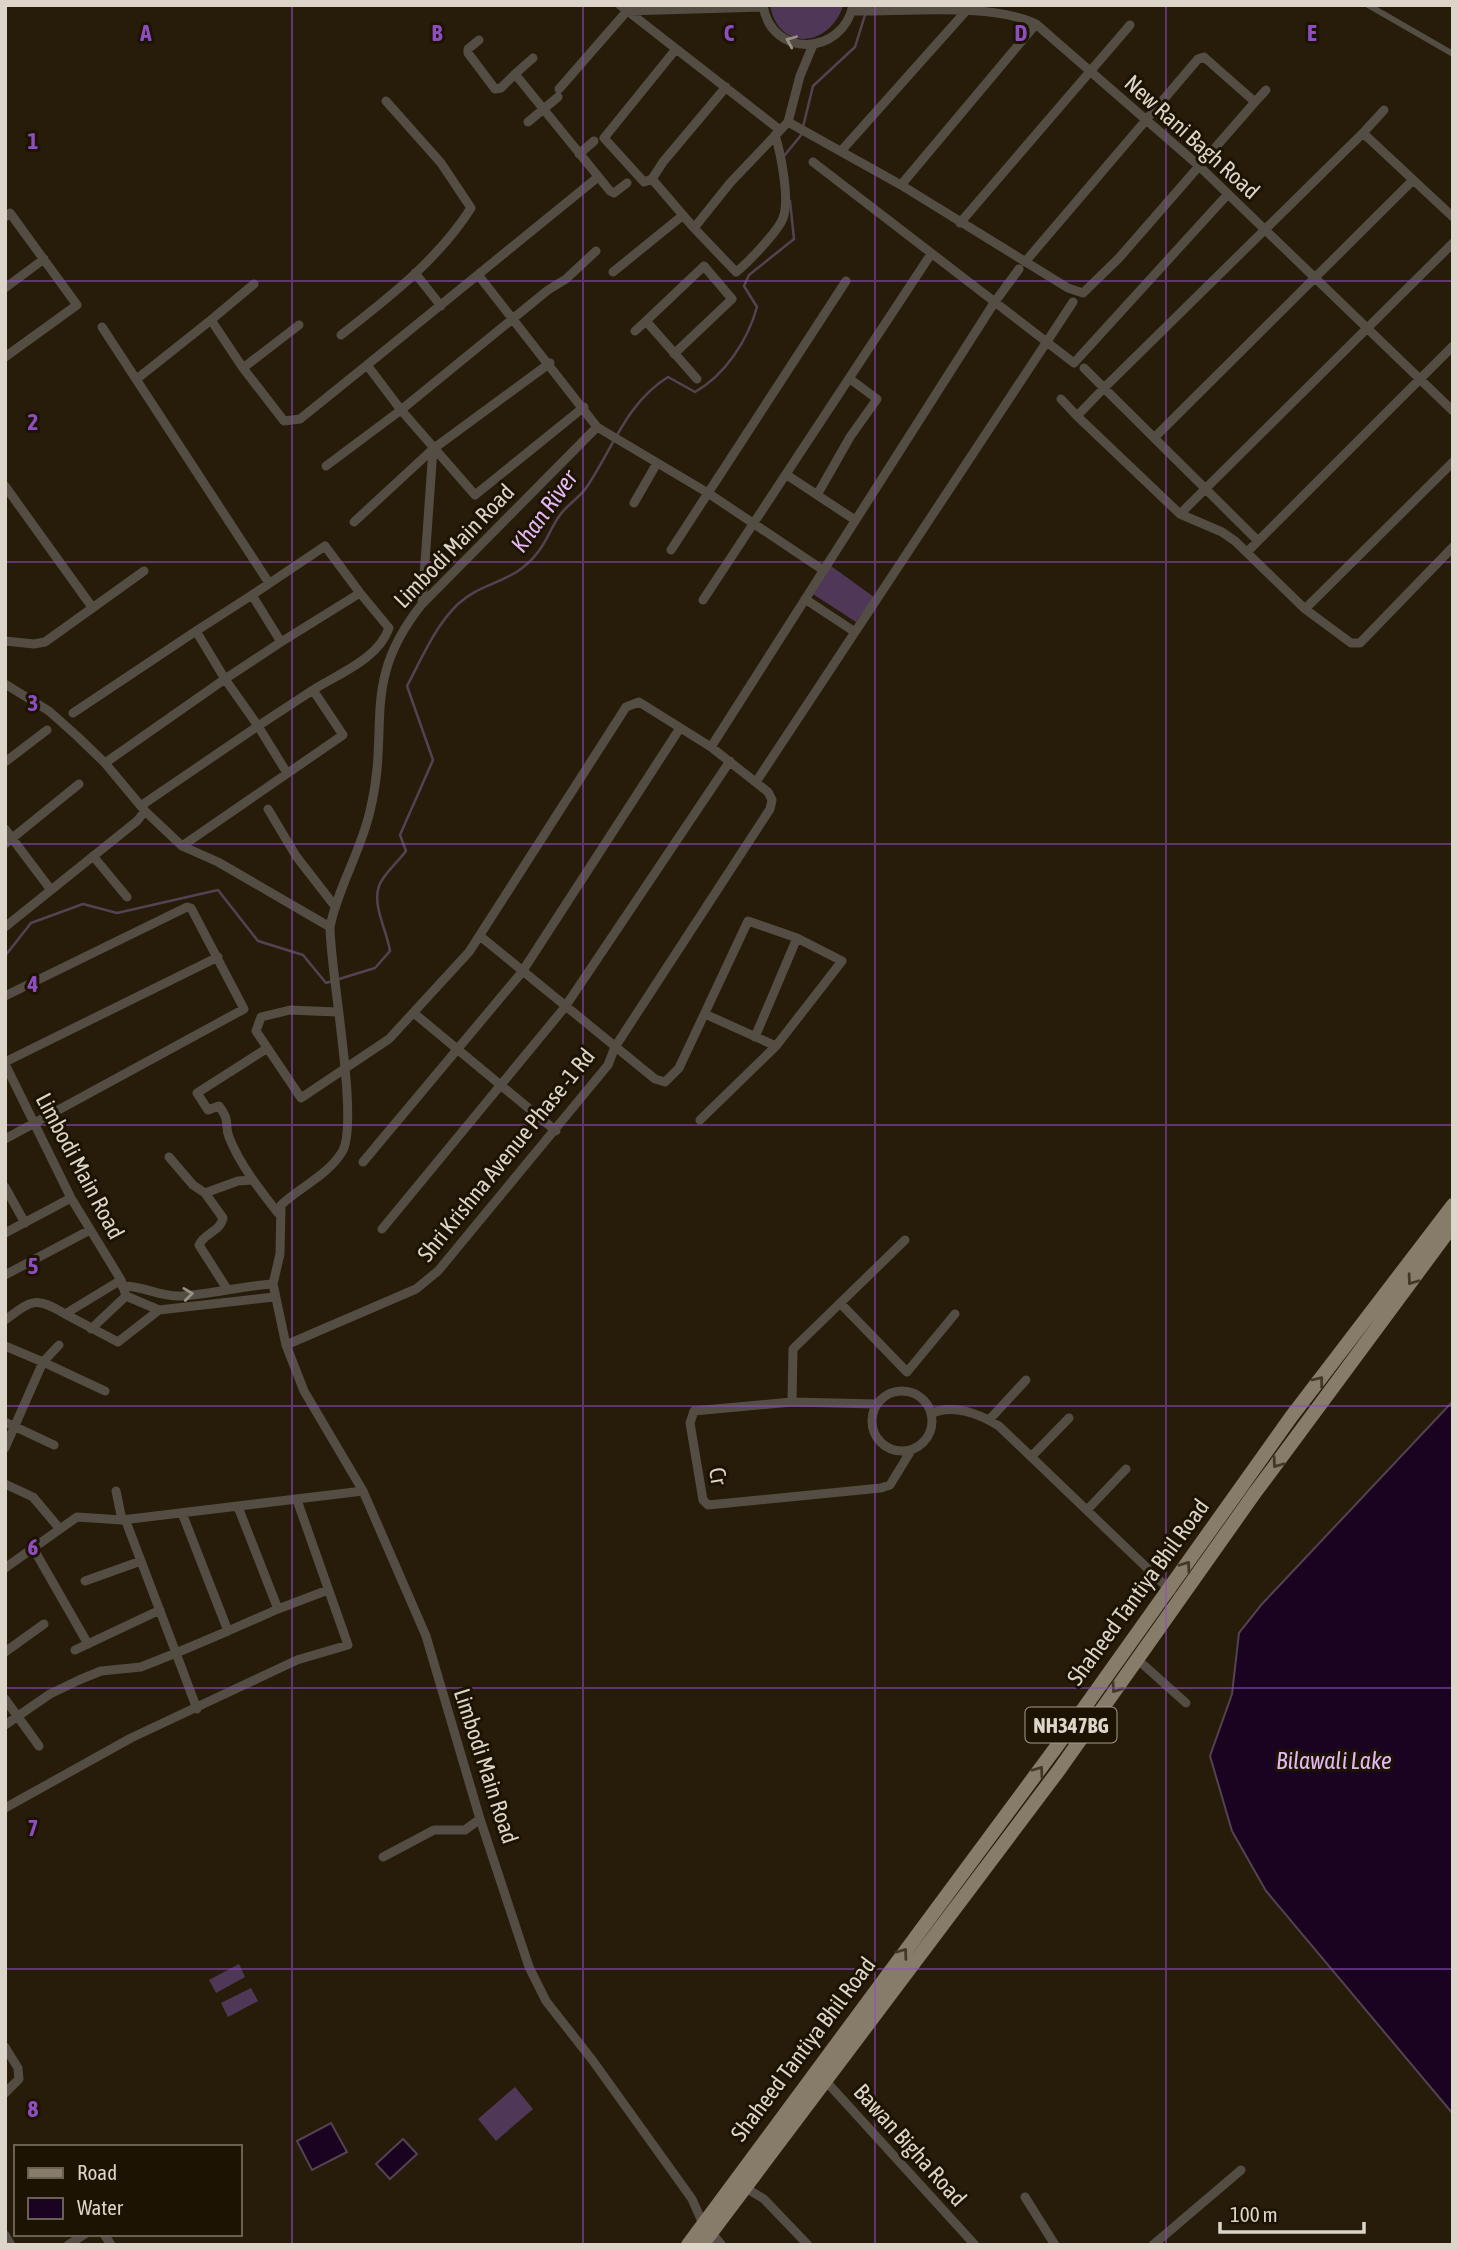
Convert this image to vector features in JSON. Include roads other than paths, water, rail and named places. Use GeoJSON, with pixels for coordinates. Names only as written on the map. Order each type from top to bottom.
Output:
{"type":"FeatureCollection","features":[{"type":"Feature","properties":{"kind":"main road","name":"Shaheed Tantiya Bhil Road"},"geometry":{"type":"LineString","coordinates":[[688,2245],[744,2187],[820,2075],[1059,1770],[1137,1659],[1175,1594],[1291,1417],[1453,1205]]}},
{"type":"Feature","properties":{"kind":"main road","name":"Shaheed Tantiya Bhil Road"},"geometry":{"type":"LineString","coordinates":[[702,2245],[707,2228],[1175,1594],[1453,1225]]}},
{"type":"Feature","properties":{"kind":"street"},"geometry":{"type":"LineString","coordinates":[[1368,5],[1453,54]]}},
{"type":"Feature","properties":{"kind":"street"},"geometry":{"type":"LineString","coordinates":[[623,8],[763,6],[772,29],[783,39],[798,45],[813,46],[836,36],[856,9]]}},
{"type":"Feature","properties":{"kind":"street"},"geometry":{"type":"LineString","coordinates":[[623,8],[726,87],[777,133],[783,179],[784,216],[779,226],[738,271],[733,271],[652,179]]}},
{"type":"Feature","properties":{"kind":"street"},"geometry":{"type":"LineString","coordinates":[[528,122],[559,93],[623,8]]}},
{"type":"Feature","properties":{"kind":"street","name":"New Rani Bagh Road"},"geometry":{"type":"LineString","coordinates":[[856,9],[877,13],[902,8],[995,10],[1036,24],[1198,165],[1453,411]]}},
{"type":"Feature","properties":{"kind":"street"},"geometry":{"type":"LineString","coordinates":[[842,150],[966,11]]}},
{"type":"Feature","properties":{"kind":"street"},"geometry":{"type":"LineString","coordinates":[[901,185],[1036,24]]}},
{"type":"Feature","properties":{"kind":"street"},"geometry":{"type":"LineString","coordinates":[[960,223],[1130,25]]}},
{"type":"Feature","properties":{"kind":"street"},"geometry":{"type":"LineString","coordinates":[[479,40],[467,53],[495,89],[501,89],[533,58]]}},
{"type":"Feature","properties":{"kind":"street"},"geometry":{"type":"LineString","coordinates":[[694,228],[777,133],[792,124],[800,76],[813,46]]}},
{"type":"Feature","properties":{"kind":"street"},"geometry":{"type":"LineString","coordinates":[[676,49],[604,138],[637,178],[644,182],[652,179],[726,87]]}},
{"type":"Feature","properties":{"kind":"street"},"geometry":{"type":"LineString","coordinates":[[711,747],[993,303],[1145,119],[1192,64],[1204,57],[1255,102]]}},
{"type":"Feature","properties":{"kind":"street"},"geometry":{"type":"LineString","coordinates":[[515,74],[612,193],[627,183]]}},
{"type":"Feature","properties":{"kind":"street"},"geometry":{"type":"LineString","coordinates":[[792,124],[901,185],[1022,265],[1077,293],[1083,293],[1119,258],[1266,90]]}},
{"type":"Feature","properties":{"kind":"street"},"geometry":{"type":"LineString","coordinates":[[341,335],[415,274],[455,232],[471,208],[441,163],[386,101]]}},
{"type":"Feature","properties":{"kind":"street"},"geometry":{"type":"LineString","coordinates":[[1077,416],[1384,110]]}},
{"type":"Feature","properties":{"kind":"street"},"geometry":{"type":"LineString","coordinates":[[1363,132],[1453,217]]}},
{"type":"Feature","properties":{"kind":"street"},"geometry":{"type":"LineString","coordinates":[[579,154],[594,141]]}},
{"type":"Feature","properties":{"kind":"street"},"geometry":{"type":"LineString","coordinates":[[813,162],[1074,363],[1080,360],[1228,194]]}},
{"type":"Feature","properties":{"kind":"street"},"geometry":{"type":"LineString","coordinates":[[211,320],[276,414],[289,422],[300,419],[598,177]]}},
{"type":"Feature","properties":{"kind":"street"},"geometry":{"type":"LineString","coordinates":[[1156,436],[1413,180]]}},
{"type":"Feature","properties":{"kind":"street"},"geometry":{"type":"LineString","coordinates":[[5,216],[10,213],[77,305],[5,357]]}},
{"type":"Feature","properties":{"kind":"street"},"geometry":{"type":"LineString","coordinates":[[613,272],[682,216]]}},
{"type":"Feature","properties":{"kind":"street"},"geometry":{"type":"LineString","coordinates":[[1180,514],[1453,243]]}},
{"type":"Feature","properties":{"kind":"street"},"geometry":{"type":"LineString","coordinates":[[326,466],[566,279],[596,251]]}},
{"type":"Feature","properties":{"kind":"street"},"geometry":{"type":"LineString","coordinates":[[635,331],[717,253]]}},
{"type":"Feature","properties":{"kind":"street"},"geometry":{"type":"LineString","coordinates":[[703,600],[931,254]]}},
{"type":"Feature","properties":{"kind":"street"},"geometry":{"type":"LineString","coordinates":[[5,288],[44,259]]}},
{"type":"Feature","properties":{"kind":"street"},"geometry":{"type":"LineString","coordinates":[[674,354],[732,299],[704,266]]}},
{"type":"Feature","properties":{"kind":"street"},"geometry":{"type":"LineString","coordinates":[[415,274],[441,306]]}},
{"type":"Feature","properties":{"kind":"street"},"geometry":{"type":"LineString","coordinates":[[479,276],[597,426],[708,493],[823,570]]}},
{"type":"Feature","properties":{"kind":"street"},"geometry":{"type":"LineString","coordinates":[[671,550],[846,281]]}},
{"type":"Feature","properties":{"kind":"street"},"geometry":{"type":"LineString","coordinates":[[138,378],[254,285]]}},
{"type":"Feature","properties":{"kind":"street"},"geometry":{"type":"LineString","coordinates":[[336,1012],[290,1010],[261,1017],[256,1031],[301,1098],[344,1072],[389,1039],[415,1014],[480,936],[626,707],[639,702],[711,747],[756,782],[1073,302]]}},
{"type":"Feature","properties":{"kind":"street"},"geometry":{"type":"LineString","coordinates":[[646,321],[697,379]]}},
{"type":"Feature","properties":{"kind":"street"},"geometry":{"type":"LineString","coordinates":[[243,368],[299,325]]}},
{"type":"Feature","properties":{"kind":"street"},"geometry":{"type":"LineString","coordinates":[[102,327],[138,378],[269,583]]}},
{"type":"Feature","properties":{"kind":"street"},"geometry":{"type":"LineString","coordinates":[[1247,552],[1453,346]]}},
{"type":"Feature","properties":{"kind":"street"},"geometry":{"type":"LineString","coordinates":[[354,522],[433,449],[550,363]]}},
{"type":"Feature","properties":{"kind":"street"},"geometry":{"type":"LineString","coordinates":[[367,365],[433,449],[475,495],[584,407]]}},
{"type":"Feature","properties":{"kind":"street"},"geometry":{"type":"LineString","coordinates":[[1084,368],[1208,487],[1258,541]]}},
{"type":"Feature","properties":{"kind":"street"},"geometry":{"type":"LineString","coordinates":[[817,495],[850,437],[877,399],[850,379]]}},
{"type":"Feature","properties":{"kind":"street"},"geometry":{"type":"LineString","coordinates":[[1061,399],[1180,514],[1222,532],[1334,634],[1351,643],[1360,643],[1453,547]]}},
{"type":"Feature","properties":{"kind":"street","name":"Limbodi Main Road"},"geometry":{"type":"LineString","coordinates":[[597,426],[422,604],[403,628],[390,654],[381,680],[376,771],[370,813],[334,905],[330,927],[348,1126],[344,1149],[333,1164],[281,1205],[278,1213],[280,1254],[273,1284],[286,1345],[304,1391],[363,1491],[426,1636],[480,1819],[497,1862],[514,1926],[545,2001],[593,2061],[692,2199],[707,2228]]}},
{"type":"Feature","properties":{"kind":"street"},"geometry":{"type":"LineString","coordinates":[[422,604],[433,449]]}},
{"type":"Feature","properties":{"kind":"street"},"geometry":{"type":"LineString","coordinates":[[1305,609],[1453,462]]}},
{"type":"Feature","properties":{"kind":"street"},"geometry":{"type":"LineString","coordinates":[[634,503],[657,463]]}},
{"type":"Feature","properties":{"kind":"street"},"geometry":{"type":"LineString","coordinates":[[787,475],[855,520]]}},
{"type":"Feature","properties":{"kind":"street"},"geometry":{"type":"LineString","coordinates":[[5,486],[92,607]]}},
{"type":"Feature","properties":{"kind":"street"},"geometry":{"type":"LineString","coordinates":[[5,927],[142,813],[258,726],[370,656],[385,640],[389,628],[325,546],[73,713]]}},
{"type":"Feature","properties":{"kind":"street"},"geometry":{"type":"LineString","coordinates":[[5,641],[34,644],[45,642],[144,571]]}},
{"type":"Feature","properties":{"kind":"street"},"geometry":{"type":"LineString","coordinates":[[105,763],[225,679],[360,593]]}},
{"type":"Feature","properties":{"kind":"street"},"geometry":{"type":"LineString","coordinates":[[252,594],[281,642]]}},
{"type":"Feature","properties":{"kind":"street"},"geometry":{"type":"LineString","coordinates":[[804,599],[855,632]]}},
{"type":"Feature","properties":{"kind":"street"},"geometry":{"type":"LineString","coordinates":[[196,631],[287,773]]}},
{"type":"Feature","properties":{"kind":"street"},"geometry":{"type":"LineString","coordinates":[[5,684],[49,711],[105,763],[142,813],[182,846],[218,862],[330,927]]}},
{"type":"Feature","properties":{"kind":"street"},"geometry":{"type":"LineString","coordinates":[[182,846],[343,735],[313,690]]}},
{"type":"Feature","properties":{"kind":"street"},"geometry":{"type":"LineString","coordinates":[[363,1162],[522,972],[638,797],[680,728]]}},
{"type":"Feature","properties":{"kind":"street"},"geometry":{"type":"LineString","coordinates":[[5,762],[47,730]]}},
{"type":"Feature","properties":{"kind":"street"},"geometry":{"type":"LineString","coordinates":[[382,1229],[502,1087],[565,1007],[730,761]]}},
{"type":"Feature","properties":{"kind":"street","name":"Shri Krishna Avenue Phase -1 Rd"},"geometry":{"type":"LineString","coordinates":[[286,1345],[416,1289],[438,1271],[481,1221],[597,1080],[770,809],[772,800],[768,792],[756,782]]}},
{"type":"Feature","properties":{"kind":"street"},"geometry":{"type":"LineString","coordinates":[[9,841],[79,784]]}},
{"type":"Feature","properties":{"kind":"street"},"geometry":{"type":"LineString","coordinates":[[268,809],[296,856],[334,905]]}},
{"type":"Feature","properties":{"kind":"street"},"geometry":{"type":"LineString","coordinates":[[5,829],[9,841],[51,890]]}},
{"type":"Feature","properties":{"kind":"street"},"geometry":{"type":"LineString","coordinates":[[93,856],[127,897]]}},
{"type":"Feature","properties":{"kind":"street"},"geometry":{"type":"LineString","coordinates":[[5,996],[181,908],[191,908],[244,1009],[5,1139]]}},
{"type":"Feature","properties":{"kind":"street"},"geometry":{"type":"LineString","coordinates":[[480,936],[615,1048],[655,1079],[665,1082],[680,1068],[707,1015],[748,921],[797,938],[839,957],[842,964],[800,1012],[781,1044],[700,1120]]}},
{"type":"Feature","properties":{"kind":"street"},"geometry":{"type":"LineString","coordinates":[[755,1037],[797,938]]}},
{"type":"Feature","properties":{"kind":"street"},"geometry":{"type":"LineString","coordinates":[[5,1063],[218,957]]}},
{"type":"Feature","properties":{"kind":"street"},"geometry":{"type":"LineString","coordinates":[[415,1014],[556,1131]]}},
{"type":"Feature","properties":{"kind":"street"},"geometry":{"type":"LineString","coordinates":[[707,1015],[776,1046]]}},
{"type":"Feature","properties":{"kind":"street"},"geometry":{"type":"LineString","coordinates":[[266,1049],[197,1093],[208,1110],[219,1106],[229,1119],[228,1134],[252,1180],[278,1213]]}},
{"type":"Feature","properties":{"kind":"street","name":"Limbodi Main Road"},"geometry":{"type":"LineString","coordinates":[[5,1063],[71,1198],[126,1296]]}},
{"type":"Feature","properties":{"kind":"street"},"geometry":{"type":"LineString","coordinates":[[169,1157],[192,1185],[205,1193],[223,1219],[219,1228],[201,1240],[199,1245],[227,1289]]}},
{"type":"Feature","properties":{"kind":"street"},"geometry":{"type":"LineString","coordinates":[[205,1193],[238,1181],[252,1180]]}},
{"type":"Feature","properties":{"kind":"street"},"geometry":{"type":"LineString","coordinates":[[5,1187],[24,1223]]}},
{"type":"Feature","properties":{"kind":"street"},"geometry":{"type":"LineString","coordinates":[[5,1233],[71,1198]]}},
{"type":"Feature","properties":{"kind":"street"},"geometry":{"type":"LineString","coordinates":[[5,1275],[90,1230]]}},
{"type":"Feature","properties":{"kind":"street"},"geometry":{"type":"LineString","coordinates":[[792,1402],[793,1349],[905,1240]]}},
{"type":"Feature","properties":{"kind":"street"},"geometry":{"type":"LineString","coordinates":[[65,1314],[121,1283],[162,1295],[273,1284]]}},
{"type":"Feature","properties":{"kind":"street"},"geometry":{"type":"LineString","coordinates":[[91,1329],[126,1296],[159,1310],[274,1297]]}},
{"type":"Feature","properties":{"kind":"street"},"geometry":{"type":"LineString","coordinates":[[5,1320],[34,1301],[44,1301],[118,1342],[159,1310]]}},
{"type":"Feature","properties":{"kind":"street"},"geometry":{"type":"LineString","coordinates":[[840,1303],[907,1373]]}},
{"type":"Feature","properties":{"kind":"street"},"geometry":{"type":"LineString","coordinates":[[906,1391],[907,1373],[955,1314]]}},
{"type":"Feature","properties":{"kind":"street"},"geometry":{"type":"LineString","coordinates":[[5,1448],[10,1424],[43,1362],[59,1345]]}},
{"type":"Feature","properties":{"kind":"street"},"geometry":{"type":"LineString","coordinates":[[5,1346],[105,1391]]}},
{"type":"Feature","properties":{"kind":"street"},"geometry":{"type":"LineString","coordinates":[[989,1420],[1026,1380]]}},
{"type":"Feature","properties":{"kind":"street"},"geometry":{"type":"LineString","coordinates":[[906,1391],[920,1396],[931,1414],[928,1435],[912,1449],[899,1450],[881,1442],[872,1424],[877,1405],[892,1392],[906,1391]]}},
{"type":"Feature","properties":{"kind":"street","name":"Cr"},"geometry":{"type":"LineString","coordinates":[[877,1405],[792,1402],[694,1411],[690,1423],[705,1503],[881,1488],[890,1485],[912,1449]]}},
{"type":"Feature","properties":{"kind":"street"},"geometry":{"type":"LineString","coordinates":[[931,1414],[949,1409],[989,1420],[1175,1594]]}},
{"type":"Feature","properties":{"kind":"street"},"geometry":{"type":"LineString","coordinates":[[1031,1457],[1069,1418]]}},
{"type":"Feature","properties":{"kind":"street"},"geometry":{"type":"LineString","coordinates":[[10,1424],[54,1445]]}},
{"type":"Feature","properties":{"kind":"street"},"geometry":{"type":"LineString","coordinates":[[1087,1510],[1126,1469]]}},
{"type":"Feature","properties":{"kind":"street"},"geometry":{"type":"LineString","coordinates":[[5,1484],[33,1497],[59,1528]]}},
{"type":"Feature","properties":{"kind":"street"},"geometry":{"type":"LineString","coordinates":[[116,1491],[123,1520],[197,1709]]}},
{"type":"Feature","properties":{"kind":"street"},"geometry":{"type":"LineString","coordinates":[[5,1568],[77,1517],[123,1520],[363,1491]]}},
{"type":"Feature","properties":{"kind":"street"},"geometry":{"type":"LineString","coordinates":[[5,1808],[131,1738],[297,1660],[348,1645],[297,1500]]}},
{"type":"Feature","properties":{"kind":"street"},"geometry":{"type":"LineString","coordinates":[[238,1507],[278,1609]]}},
{"type":"Feature","properties":{"kind":"street"},"geometry":{"type":"LineString","coordinates":[[182,1513],[228,1631]]}},
{"type":"Feature","properties":{"kind":"street"},"geometry":{"type":"LineString","coordinates":[[33,1548],[88,1644]]}},
{"type":"Feature","properties":{"kind":"street"},"geometry":{"type":"LineString","coordinates":[[86,1581],[141,1561]]}},
{"type":"Feature","properties":{"kind":"street"},"geometry":{"type":"LineString","coordinates":[[5,1726],[50,1694],[101,1671],[126,1671],[328,1590]]}},
{"type":"Feature","properties":{"kind":"street"},"geometry":{"type":"LineString","coordinates":[[75,1650],[160,1610]]}},
{"type":"Feature","properties":{"kind":"street"},"geometry":{"type":"LineString","coordinates":[[5,1652],[44,1624]]}},
{"type":"Feature","properties":{"kind":"street"},"geometry":{"type":"LineString","coordinates":[[1137,1659],[1186,1703]]}},
{"type":"Feature","properties":{"kind":"street"},"geometry":{"type":"LineString","coordinates":[[5,1699],[39,1746]]}},
{"type":"Feature","properties":{"kind":"street"},"geometry":{"type":"LineString","coordinates":[[383,1857],[434,1830],[465,1829],[480,1819]]}},
{"type":"Feature","properties":{"kind":"street"},"geometry":{"type":"LineString","coordinates":[[5,2047],[18,2068],[19,2079],[5,2093]]}},
{"type":"Feature","properties":{"kind":"street","name":"Bawan Bigha Road"},"geometry":{"type":"LineString","coordinates":[[820,2075],[975,2245]]}},
{"type":"Feature","properties":{"kind":"street"},"geometry":{"type":"LineString","coordinates":[[1153,2245],[1241,2170]]}},
{"type":"Feature","properties":{"kind":"street"},"geometry":{"type":"LineString","coordinates":[[744,2187],[764,2199],[808,2245]]}},
{"type":"Feature","properties":{"kind":"street"},"geometry":{"type":"LineString","coordinates":[[1025,2197],[1055,2245]]}},
{"type":"Feature","properties":{"kind":"street"},"geometry":{"type":"LineString","coordinates":[[707,2228],[721,2245]]}},
{"type":"Feature","properties":{"kind":"street"},"geometry":{"type":"LineString","coordinates":[[5,2235],[11,2245]]}},
{"type":"Feature","properties":{"kind":"water","name":"Bilawali Lake"},"geometry":{"type":"Polygon","coordinates":[[[1453,1401],[1453,2114],[1266,1891],[1232,1831],[1210,1756],[1232,1694],[1239,1633],[1262,1604],[1453,1401]]]}},
{"type":"Feature","properties":{"kind":"water"},"geometry":{"type":"Polygon","coordinates":[[[331,2123],[347,2152],[312,2170],[297,2141],[331,2123]]]}},
{"type":"Feature","properties":{"kind":"water"},"geometry":{"type":"Polygon","coordinates":[[[403,2139],[417,2154],[390,2179],[376,2164],[403,2139]]]}},
{"type":"Feature","properties":{"kind":"waterway","name":"Khan River"},"geometry":{"type":"LineString","coordinates":[[803,127],[813,86],[855,47],[865,15]]}},
{"type":"Feature","properties":{"kind":"waterway","name":"Khan River"},"geometry":{"type":"LineString","coordinates":[[784,156],[802,134]]}},
{"type":"Feature","properties":{"kind":"waterway","name":"Khan River"},"geometry":{"type":"LineString","coordinates":[[339,979],[375,968],[390,951],[377,893],[384,877],[406,851],[400,835],[433,760],[407,686],[442,622],[468,596],[509,576],[529,562],[560,515],[586,488],[630,414],[653,388],[668,377],[695,392],[716,376],[734,356],[748,332],[757,307],[744,286],[749,275],[794,239],[790,201]]}},
{"type":"Feature","properties":{"kind":"waterway","name":"Khan River"},"geometry":{"type":"LineString","coordinates":[[5,956],[31,923],[83,904],[117,913],[218,890],[258,941],[303,955],[326,983],[332,981]]}}]}
